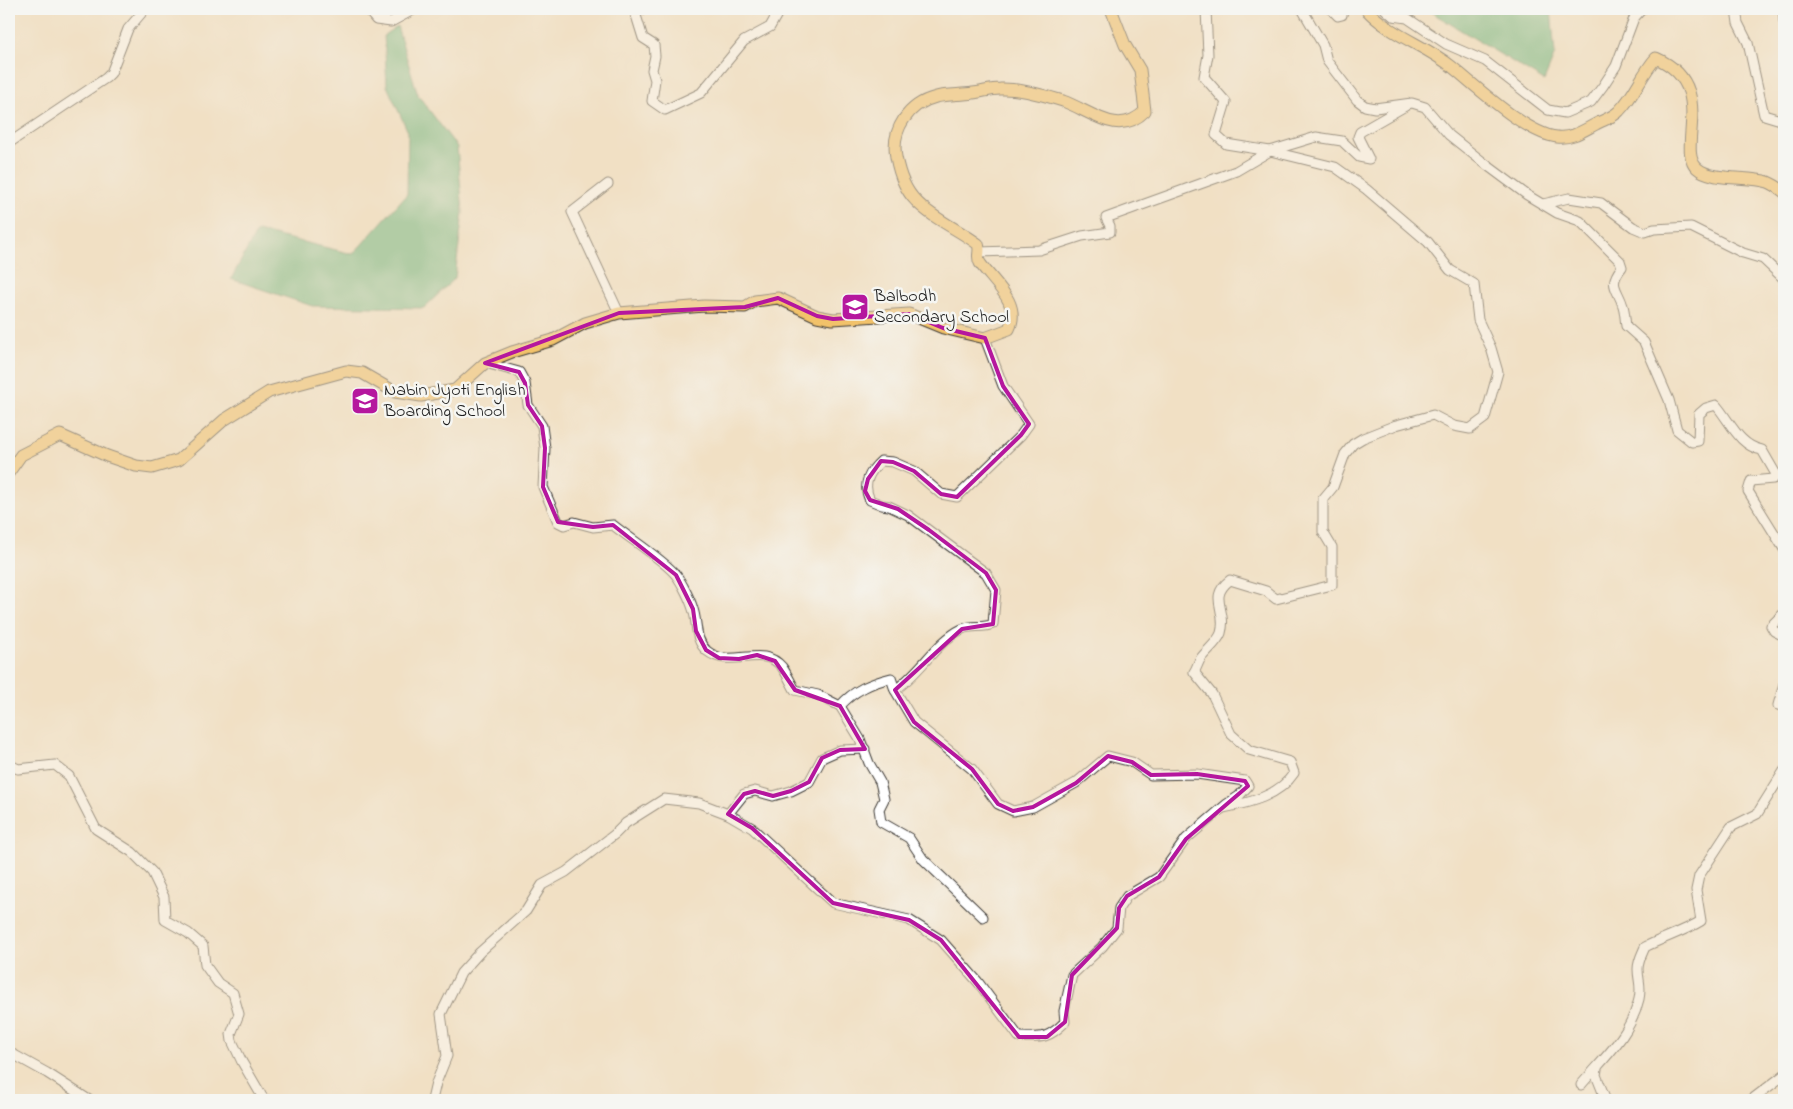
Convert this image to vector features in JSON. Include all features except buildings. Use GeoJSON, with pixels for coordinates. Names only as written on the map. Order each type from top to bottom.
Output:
{"type":"FeatureCollection","features":[{"type":"Feature","properties":{"kind":"main road"},"geometry":{"type":"LineString","coordinates":[[9,472],[21,456],[60,435],[107,456],[136,466],[152,468],[179,460],[224,420],[269,392],[346,371],[362,373],[394,392],[421,396],[455,390],[485,363],[512,352],[554,340],[585,323],[619,313],[704,306],[745,307],[755,301],[778,298],[817,316],[833,319],[909,314],[943,328],[985,338],[995,336],[1009,329],[1012,316],[1006,294],[979,261],[978,244],[924,208],[908,192],[897,165],[894,149],[899,125],[907,115],[935,97],[998,89],[1011,89],[1064,101],[1110,122],[1128,123],[1137,119],[1145,111],[1140,70],[1125,45],[1111,9]]}},
{"type":"Feature","properties":{"kind":"main road"},"geometry":{"type":"LineString","coordinates":[[1366,9],[1380,24],[1443,60],[1515,116],[1539,132],[1558,138],[1579,134],[1618,113],[1631,98],[1645,71],[1656,58],[1661,60],[1685,84],[1693,106],[1690,155],[1696,168],[1710,175],[1769,182],[1784,192]]}},
{"type":"Feature","properties":{"kind":"street"},"geometry":{"type":"LineString","coordinates":[[9,142],[106,78],[111,73],[128,29],[145,9]]}},
{"type":"Feature","properties":{"kind":"street"},"geometry":{"type":"LineString","coordinates":[[367,9],[376,20],[391,22],[415,9]]}},
{"type":"Feature","properties":{"kind":"street"},"geometry":{"type":"LineString","coordinates":[[651,9],[633,9],[644,38],[654,45],[655,56],[652,70],[655,80],[652,101],[665,110],[701,93],[744,42],[770,28],[780,9]]}},
{"type":"Feature","properties":{"kind":"street"},"geometry":{"type":"LineString","coordinates":[[1206,9],[1208,49],[1204,77],[1226,102],[1216,135],[1226,144],[1270,151],[1335,168],[1352,179],[1428,242],[1450,270],[1474,284],[1478,320],[1491,348],[1498,372],[1485,418],[1470,429],[1454,426],[1433,415],[1396,425],[1353,444],[1345,454],[1332,487],[1323,499],[1323,532],[1332,547],[1332,585],[1276,598],[1266,591],[1230,580],[1221,587],[1217,597],[1223,614],[1221,634],[1201,659],[1194,672],[1212,694],[1231,734],[1249,750],[1290,762],[1294,773],[1288,783],[1262,798],[1221,808]]}},
{"type":"Feature","properties":{"kind":"street"},"geometry":{"type":"LineString","coordinates":[[1302,9],[1323,45],[1327,61],[1357,100],[1365,106],[1375,108],[1412,103],[1426,107],[1449,134],[1465,147],[1527,195],[1557,213],[1580,221],[1620,261],[1622,266],[1615,276],[1614,289],[1623,306],[1626,326],[1644,342],[1678,430],[1692,442],[1698,441],[1700,414],[1706,408],[1716,405],[1741,438],[1752,448],[1762,450],[1777,476],[1773,479],[1751,480],[1748,491],[1784,549]]}},
{"type":"Feature","properties":{"kind":"street"},"geometry":{"type":"LineString","coordinates":[[1331,9],[1338,16],[1342,16],[1343,9]]}},
{"type":"Feature","properties":{"kind":"street"},"geometry":{"type":"LineString","coordinates":[[1385,9],[1393,16],[1407,18],[1446,44],[1486,61],[1548,110],[1565,113],[1591,102],[1603,86],[1616,66],[1634,18],[1642,9]]}},
{"type":"Feature","properties":{"kind":"street"},"geometry":{"type":"LineString","coordinates":[[1736,9],[1738,23],[1748,43],[1764,115],[1784,121]]}},
{"type":"Feature","properties":{"kind":"street"},"geometry":{"type":"LineString","coordinates":[[1783,9],[1784,22]]}},
{"type":"Feature","properties":{"kind":"street"},"geometry":{"type":"LineString","coordinates":[[979,252],[1039,250],[1082,236],[1110,232],[1110,226],[1106,218],[1236,172],[1270,151],[1316,138],[1342,140],[1359,157],[1369,159],[1358,137],[1360,132],[1408,104]]}},
{"type":"Feature","properties":{"kind":"street"},"geometry":{"type":"LineString","coordinates":[[608,184],[572,212],[619,313]]}},
{"type":"Feature","properties":{"kind":"street"},"geometry":{"type":"LineString","coordinates":[[1543,204],[1569,198],[1601,203],[1633,227],[1645,232],[1654,229],[1692,227],[1744,253],[1763,259],[1784,279]]}},
{"type":"Feature","properties":{"kind":"street"},"geometry":{"type":"LineString","coordinates":[[895,690],[962,629],[973,626],[984,628],[993,624],[996,590],[986,573],[908,516],[889,506],[870,500],[865,491],[870,471],[881,461],[893,462],[914,471],[940,494],[957,497],[1021,435],[1028,424],[1003,386],[985,338]]}},
{"type":"Feature","properties":{"kind":"street"},"geometry":{"type":"LineString","coordinates":[[485,363],[519,372],[525,383],[528,405],[542,426],[545,448],[542,487],[558,522],[564,525],[574,522],[593,527],[613,525],[676,575],[693,609],[696,631],[706,650],[719,658],[739,660],[757,655],[774,661],[781,667],[795,690],[818,695],[840,706],[865,749],[869,764],[880,782],[884,799],[879,809],[881,822],[909,838],[923,859],[983,917]]}},
{"type":"Feature","properties":{"kind":"street"},"geometry":{"type":"LineString","coordinates":[[1784,613],[1771,626],[1774,632],[1780,634],[1784,630]]}},
{"type":"Feature","properties":{"kind":"street"},"geometry":{"type":"LineString","coordinates":[[432,1100],[436,1083],[447,1056],[441,1014],[461,973],[480,952],[526,911],[542,885],[566,872],[615,834],[626,823],[664,800],[700,803],[728,814],[752,828],[833,903],[908,920],[941,940],[978,982],[1019,1037],[1036,1038],[1047,1037],[1065,1022],[1064,1011],[1072,975],[1102,947],[1118,928],[1119,908],[1127,896],[1159,877],[1171,863],[1186,839],[1221,808],[1239,796],[1248,786],[1244,781],[1197,774],[1151,774],[1132,762],[1108,756],[1092,772],[1076,783],[1033,807],[1013,811],[998,804],[972,769],[914,722],[895,690],[891,678],[875,682],[850,694],[840,706]]}},
{"type":"Feature","properties":{"kind":"street"},"geometry":{"type":"LineString","coordinates":[[1784,684],[1778,705],[1784,707]]}},
{"type":"Feature","properties":{"kind":"street"},"geometry":{"type":"LineString","coordinates":[[728,814],[744,794],[755,791],[773,796],[791,791],[809,782],[822,758],[840,750],[865,749]]}},
{"type":"Feature","properties":{"kind":"street"},"geometry":{"type":"LineString","coordinates":[[9,764],[18,769],[56,765],[69,776],[96,829],[132,852],[152,872],[164,897],[165,920],[188,933],[202,946],[205,965],[218,983],[233,993],[239,1014],[231,1034],[232,1041],[263,1098],[267,1100]]}},
{"type":"Feature","properties":{"kind":"street"},"geometry":{"type":"LineString","coordinates":[[1580,1085],[1597,1069],[1622,1039],[1638,1002],[1642,986],[1638,970],[1645,946],[1663,937],[1684,932],[1701,921],[1696,890],[1699,876],[1731,827],[1757,814],[1784,771]]}},
{"type":"Feature","properties":{"kind":"street"},"geometry":{"type":"LineString","coordinates":[[9,1052],[47,1072],[89,1100]]}},
{"type":"Feature","properties":{"kind":"street"},"geometry":{"type":"LineString","coordinates":[[1597,1069],[1596,1075],[1606,1100]]}},
{"type":"Feature","properties":{"kind":"street"},"geometry":{"type":"LineString","coordinates":[[1751,1100],[1784,1075]]}},
{"type":"Feature","properties":{"kind":"highlighted area"},"geometry":{"type":"Polygon","coordinates":[[[778,298],[817,316],[833,319],[909,314],[943,328],[985,338],[1003,386],[1029,424],[1021,435],[957,497],[941,494],[914,471],[893,462],[881,461],[868,479],[865,491],[870,500],[898,509],[986,573],[996,590],[993,624],[962,629],[940,647],[895,690],[901,703],[914,722],[972,769],[998,804],[1013,811],[1033,807],[1076,783],[1108,756],[1132,762],[1151,775],[1197,774],[1245,781],[1248,786],[1186,839],[1159,877],[1127,896],[1119,908],[1117,928],[1072,975],[1065,1022],[1047,1037],[1019,1037],[941,940],[909,920],[833,903],[752,828],[728,814],[744,794],[755,791],[773,796],[791,791],[809,782],[822,758],[840,750],[865,749],[840,706],[795,690],[775,661],[757,655],[739,659],[719,658],[706,650],[696,631],[693,609],[676,575],[613,525],[593,527],[558,522],[543,487],[545,448],[542,426],[528,405],[525,383],[519,372],[485,363],[619,313],[745,307],[778,298]]]}},
{"type":"Feature","properties":{"kind":"green space"},"geometry":{"type":"Polygon","coordinates":[[[1426,9],[1551,9],[1555,54],[1544,81],[1426,9]]]}},
{"type":"Feature","properties":{"kind":"green space"},"geometry":{"type":"Polygon","coordinates":[[[397,26],[418,95],[457,147],[463,212],[455,278],[424,308],[312,306],[231,279],[257,231],[353,254],[407,194],[408,132],[387,86],[384,35],[397,26]]]}},
{"type":"Feature","properties":{"kind":"place","name":"Balbodh Secondary School"},"geometry":{"type":"Point","coordinates":[855,307]}},
{"type":"Feature","properties":{"kind":"place","name":"Nabin Jyoti English Boarding School"},"geometry":{"type":"Point","coordinates":[365,401]}}]}
